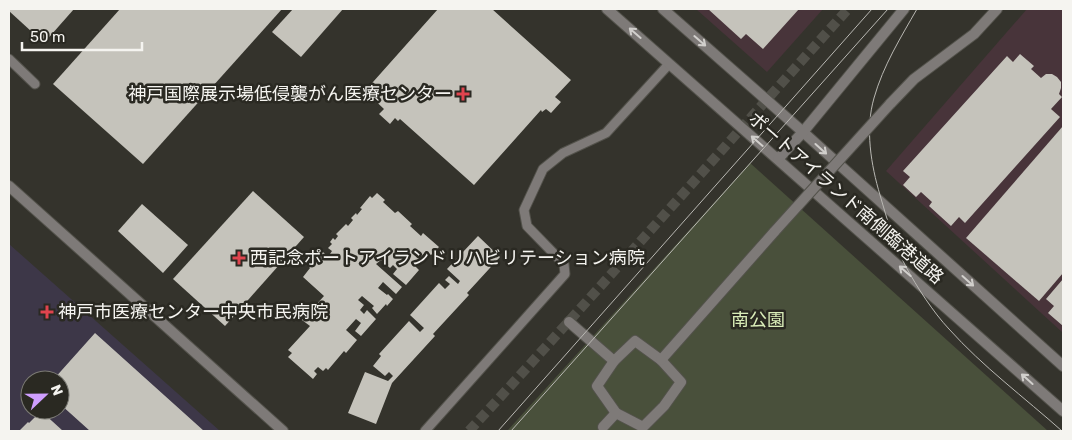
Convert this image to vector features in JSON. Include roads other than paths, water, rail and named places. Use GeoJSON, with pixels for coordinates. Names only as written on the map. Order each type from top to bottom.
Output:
{"type":"FeatureCollection","features":[{"type":"Feature","properties":{"kind":"street","name":"ポートアイランド南側臨港道路"},"geometry":{"type":"LineString","coordinates":[[607,9],[1063,411]]}},
{"type":"Feature","properties":{"kind":"street","name":"ポートアイランド南側臨港道路"},"geometry":{"type":"LineString","coordinates":[[663,9],[1063,366]]}},
{"type":"Feature","properties":{"kind":"street"},"geometry":{"type":"LineString","coordinates":[[778,159],[803,132],[904,9]]}},
{"type":"Feature","properties":{"kind":"street"},"geometry":{"type":"LineString","coordinates":[[661,360],[890,104],[914,79],[974,34],[997,9]]}},
{"type":"Feature","properties":{"kind":"street"},"geometry":{"type":"LineString","coordinates":[[9,186],[283,431]]}},
{"type":"Feature","properties":{"kind":"street"},"geometry":{"type":"LineString","coordinates":[[569,322],[614,361]]}},
{"type":"Feature","properties":{"kind":"street"},"geometry":{"type":"LineString","coordinates":[[635,341],[661,360],[682,382],[664,406],[643,427],[616,413],[597,386],[614,361],[635,341]]}},
{"type":"Feature","properties":{"kind":"street"},"geometry":{"type":"LineString","coordinates":[[602,427],[616,413]]}},
{"type":"Feature","properties":{"kind":"lane"},"geometry":{"type":"LineString","coordinates":[[9,59],[35,84]]}},
{"type":"Feature","properties":{"kind":"lane"},"geometry":{"type":"LineString","coordinates":[[425,431],[565,274],[564,264],[526,226],[524,210],[543,169],[563,153],[606,133],[669,64]]}},
{"type":"Feature","properties":{"kind":"tunnel"},"geometry":{"type":"LineString","coordinates":[[469,431],[848,9]]}},
{"type":"Feature","properties":{"kind":"tram line"},"geometry":{"type":"LineString","coordinates":[[498,431],[872,9]]}},
{"type":"Feature","properties":{"kind":"tram line"},"geometry":{"type":"LineString","coordinates":[[511,431],[888,9]]}},
{"type":"Feature","properties":{"kind":"tram line"},"geometry":{"type":"LineString","coordinates":[[917,9],[882,75],[871,110],[870,147],[874,172],[891,231],[910,275],[943,322],[990,369],[1062,431]]}},
{"type":"Feature","properties":{"kind":"place","name":"神戸国際展示場低侵襲がん医療センター"},"geometry":{"type":"Point","coordinates":[463,94]}},
{"type":"Feature","properties":{"kind":"place","name":"西記念ポートアイランドリハビリテーション病院"},"geometry":{"type":"Point","coordinates":[239,258]}},
{"type":"Feature","properties":{"kind":"place","name":"神戸市医療センター中央市民病院"},"geometry":{"type":"Point","coordinates":[47,312]}},
{"type":"Feature","properties":{"kind":"park label","name":"南公園"},"geometry":{"type":"Point","coordinates":[758,320]}}]}
